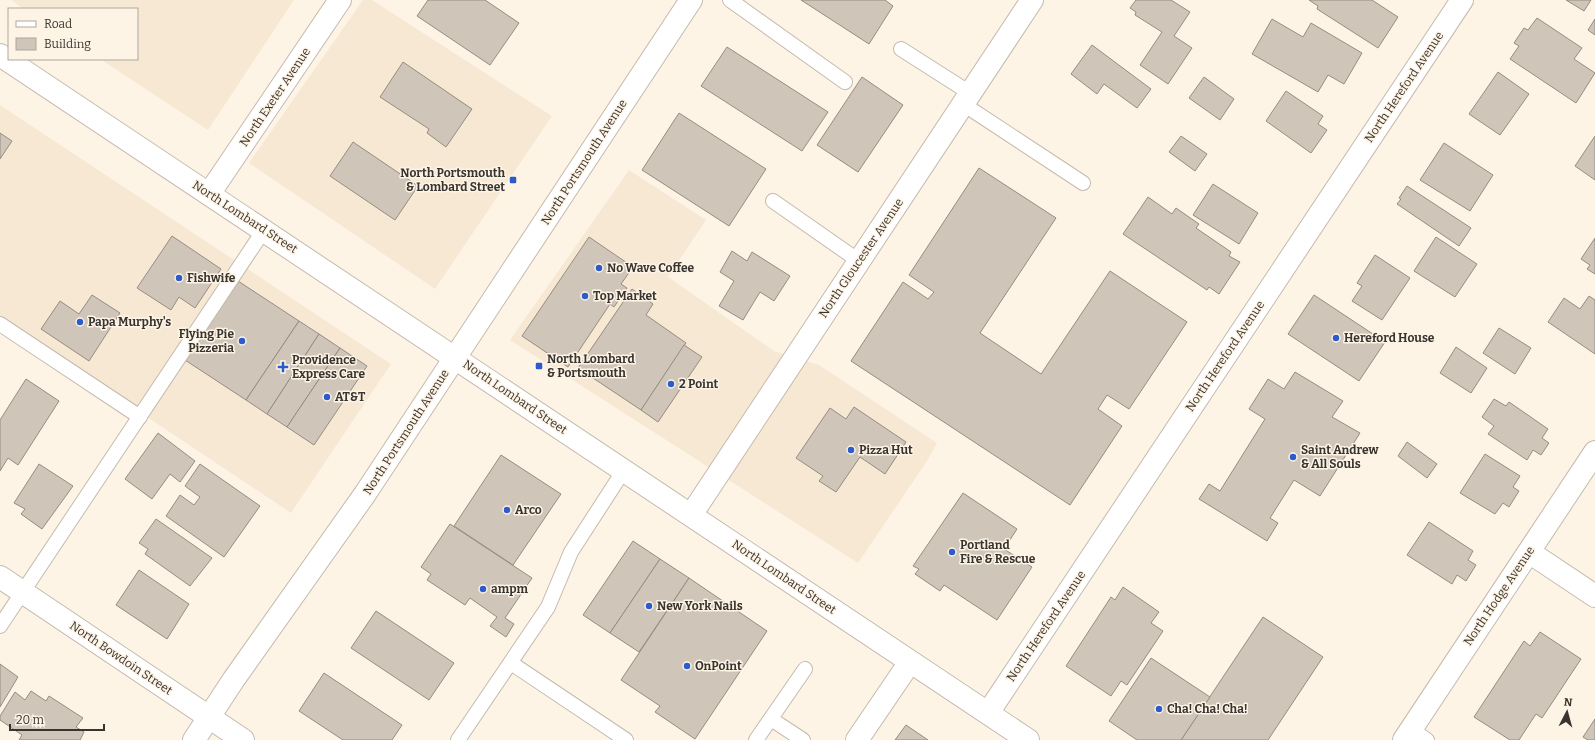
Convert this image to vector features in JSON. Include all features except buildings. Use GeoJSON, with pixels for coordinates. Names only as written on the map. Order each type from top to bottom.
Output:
{"type":"FeatureCollection","features":[{"type":"Feature","properties":{"kind":"street","name":"North Exeter Avenue"},"geometry":{"type":"LineString","coordinates":[[209,194],[340,0]]}},
{"type":"Feature","properties":{"kind":"street","name":"North Portsmouth Avenue"},"geometry":{"type":"LineString","coordinates":[[194,740],[234,679],[365,494],[691,0]]}},
{"type":"Feature","properties":{"kind":"street","name":"North Gloucester Avenue"},"geometry":{"type":"LineString","coordinates":[[691,515],[1032,0]]}},
{"type":"Feature","properties":{"kind":"street","name":"North Hereford Avenue"},"geometry":{"type":"LineString","coordinates":[[988,713],[1462,0]]}},
{"type":"Feature","properties":{"kind":"street","name":"North Lombard Street"},"geometry":{"type":"LineString","coordinates":[[0,55],[1028,740]]}},
{"type":"Feature","properties":{"kind":"street","name":"North Hodge Avenue"},"geometry":{"type":"LineString","coordinates":[[1414,736],[1529,552],[1595,452]]}},
{"type":"Feature","properties":{"kind":"street"},"geometry":{"type":"LineString","coordinates":[[1529,552],[1595,596]]}},
{"type":"Feature","properties":{"kind":"street","name":"North Bowdoin Street"},"geometry":{"type":"LineString","coordinates":[[0,577],[243,740]]}},
{"type":"Feature","properties":{"kind":"street"},"geometry":{"type":"LineString","coordinates":[[858,740],[910,662]]}},
{"type":"Feature","properties":{"kind":"lane"},"geometry":{"type":"LineString","coordinates":[[730,0],[845,82]]}},
{"type":"Feature","properties":{"kind":"lane"},"geometry":{"type":"LineString","coordinates":[[901,49],[1083,183]]}},
{"type":"Feature","properties":{"kind":"lane"},"geometry":{"type":"LineString","coordinates":[[773,201],[859,262]]}},
{"type":"Feature","properties":{"kind":"lane"},"geometry":{"type":"LineString","coordinates":[[0,626],[264,230]]}},
{"type":"Feature","properties":{"kind":"lane"},"geometry":{"type":"LineString","coordinates":[[0,324],[140,417]]}},
{"type":"Feature","properties":{"kind":"lane"},"geometry":{"type":"LineString","coordinates":[[458,740],[548,607],[571,552],[624,470]]}},
{"type":"Feature","properties":{"kind":"lane"},"geometry":{"type":"LineString","coordinates":[[511,663],[626,740]]}},
{"type":"Feature","properties":{"kind":"lane"},"geometry":{"type":"LineString","coordinates":[[756,740],[805,669]]}},
{"type":"Feature","properties":{"kind":"lane"},"geometry":{"type":"LineString","coordinates":[[771,719],[803,740]]}},
{"type":"Feature","properties":{"kind":"shaded area"},"geometry":{"type":"Polygon","coordinates":[[[11,0],[294,0],[208,130],[102,60],[138,60],[138,8],[23,8],[11,0]]]}},
{"type":"Feature","properties":{"kind":"shaded area"},"geometry":{"type":"Polygon","coordinates":[[[363,0],[372,0],[552,116],[435,289],[249,163],[363,0]]]}},
{"type":"Feature","properties":{"kind":"shaded area"},"geometry":{"type":"Polygon","coordinates":[[[0,105],[391,364],[291,513],[0,319],[0,105]]]}},
{"type":"Feature","properties":{"kind":"shaded area"},"geometry":{"type":"Polygon","coordinates":[[[629,170],[706,220],[668,277],[774,351],[819,365],[937,443],[927,461],[858,563],[510,340],[629,170]]]}},
{"type":"Feature","properties":{"kind":"place","name":"North Portsmouth & Lombard Street"},"geometry":{"type":"Point","coordinates":[513,180]}},
{"type":"Feature","properties":{"kind":"place","name":"No Wave Coffee"},"geometry":{"type":"Point","coordinates":[599,268]}},
{"type":"Feature","properties":{"kind":"place","name":"Fishwife"},"geometry":{"type":"Point","coordinates":[179,278]}},
{"type":"Feature","properties":{"kind":"place","name":"Top Market"},"geometry":{"type":"Point","coordinates":[585,296]}},
{"type":"Feature","properties":{"kind":"place","name":"Papa Murphy's"},"geometry":{"type":"Point","coordinates":[80,322]}},
{"type":"Feature","properties":{"kind":"place","name":"Hereford House"},"geometry":{"type":"Point","coordinates":[1336,338]}},
{"type":"Feature","properties":{"kind":"place","name":"Flying Pie Pizzeria"},"geometry":{"type":"Point","coordinates":[242,341]}},
{"type":"Feature","properties":{"kind":"place","name":"North Lombard & Portsmouth"},"geometry":{"type":"Point","coordinates":[539,366]}},
{"type":"Feature","properties":{"kind":"place","name":"Providence Express Care"},"geometry":{"type":"Point","coordinates":[283,367]}},
{"type":"Feature","properties":{"kind":"place","name":"2 Point"},"geometry":{"type":"Point","coordinates":[671,384]}},
{"type":"Feature","properties":{"kind":"place","name":"AT&T"},"geometry":{"type":"Point","coordinates":[327,397]}},
{"type":"Feature","properties":{"kind":"place","name":"Pizza Hut"},"geometry":{"type":"Point","coordinates":[851,450]}},
{"type":"Feature","properties":{"kind":"place","name":"Saint Andrew & All Souls"},"geometry":{"type":"Point","coordinates":[1293,457]}},
{"type":"Feature","properties":{"kind":"place","name":"Arco"},"geometry":{"type":"Point","coordinates":[507,510]}},
{"type":"Feature","properties":{"kind":"place","name":"Portland Fire & Rescue"},"geometry":{"type":"Point","coordinates":[952,552]}},
{"type":"Feature","properties":{"kind":"place","name":"ampm"},"geometry":{"type":"Point","coordinates":[483,589]}},
{"type":"Feature","properties":{"kind":"place","name":"New York Nails"},"geometry":{"type":"Point","coordinates":[649,606]}},
{"type":"Feature","properties":{"kind":"place","name":"OnPoint"},"geometry":{"type":"Point","coordinates":[687,666]}},
{"type":"Feature","properties":{"kind":"place","name":"Cha! Cha! Cha!"},"geometry":{"type":"Point","coordinates":[1159,709]}}]}
